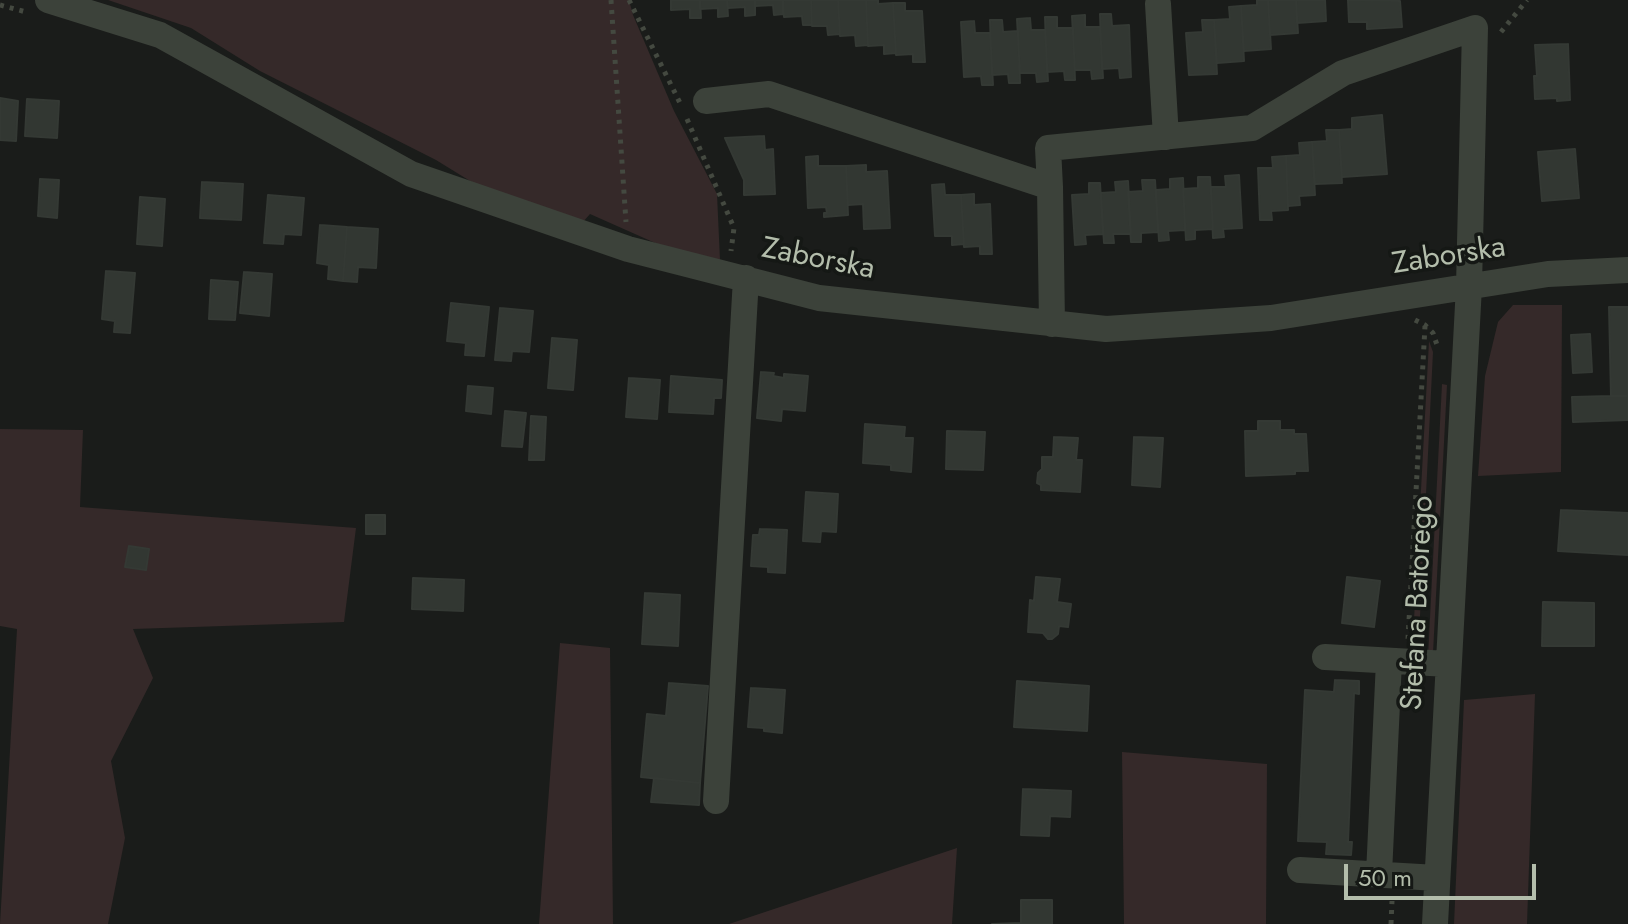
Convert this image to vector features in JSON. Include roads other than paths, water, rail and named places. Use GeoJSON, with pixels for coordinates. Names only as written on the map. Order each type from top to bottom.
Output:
{"type":"FeatureCollection","features":[{"type":"Feature","properties":{"kind":"street"},"geometry":{"type":"LineString","coordinates":[[1052,324],[1048,148],[1166,137],[1160,1]]}},
{"type":"Feature","properties":{"kind":"street","name":"Zaborska"},"geometry":{"type":"LineString","coordinates":[[43,8],[160,35],[411,174],[628,249],[819,298],[1106,329],[1271,318],[1548,274],[1628,270]]}},
{"type":"Feature","properties":{"kind":"street","name":"Stefana Batorego"},"geometry":{"type":"LineString","coordinates":[[1166,137],[1252,128],[1343,73],[1475,28],[1469,286],[1435,924]]}},
{"type":"Feature","properties":{"kind":"street"},"geometry":{"type":"LineString","coordinates":[[706,101],[769,94],[1050,187]]}},
{"type":"Feature","properties":{"kind":"street"},"geometry":{"type":"LineString","coordinates":[[716,801],[737,276]]}},
{"type":"Feature","properties":{"kind":"street"},"geometry":{"type":"LineString","coordinates":[[1325,657],[1448,664]]}},
{"type":"Feature","properties":{"kind":"street"},"geometry":{"type":"LineString","coordinates":[[1386,875],[1398,661]]}},
{"type":"Feature","properties":{"kind":"street"},"geometry":{"type":"LineString","coordinates":[[1300,870],[1437,878]]}}]}
